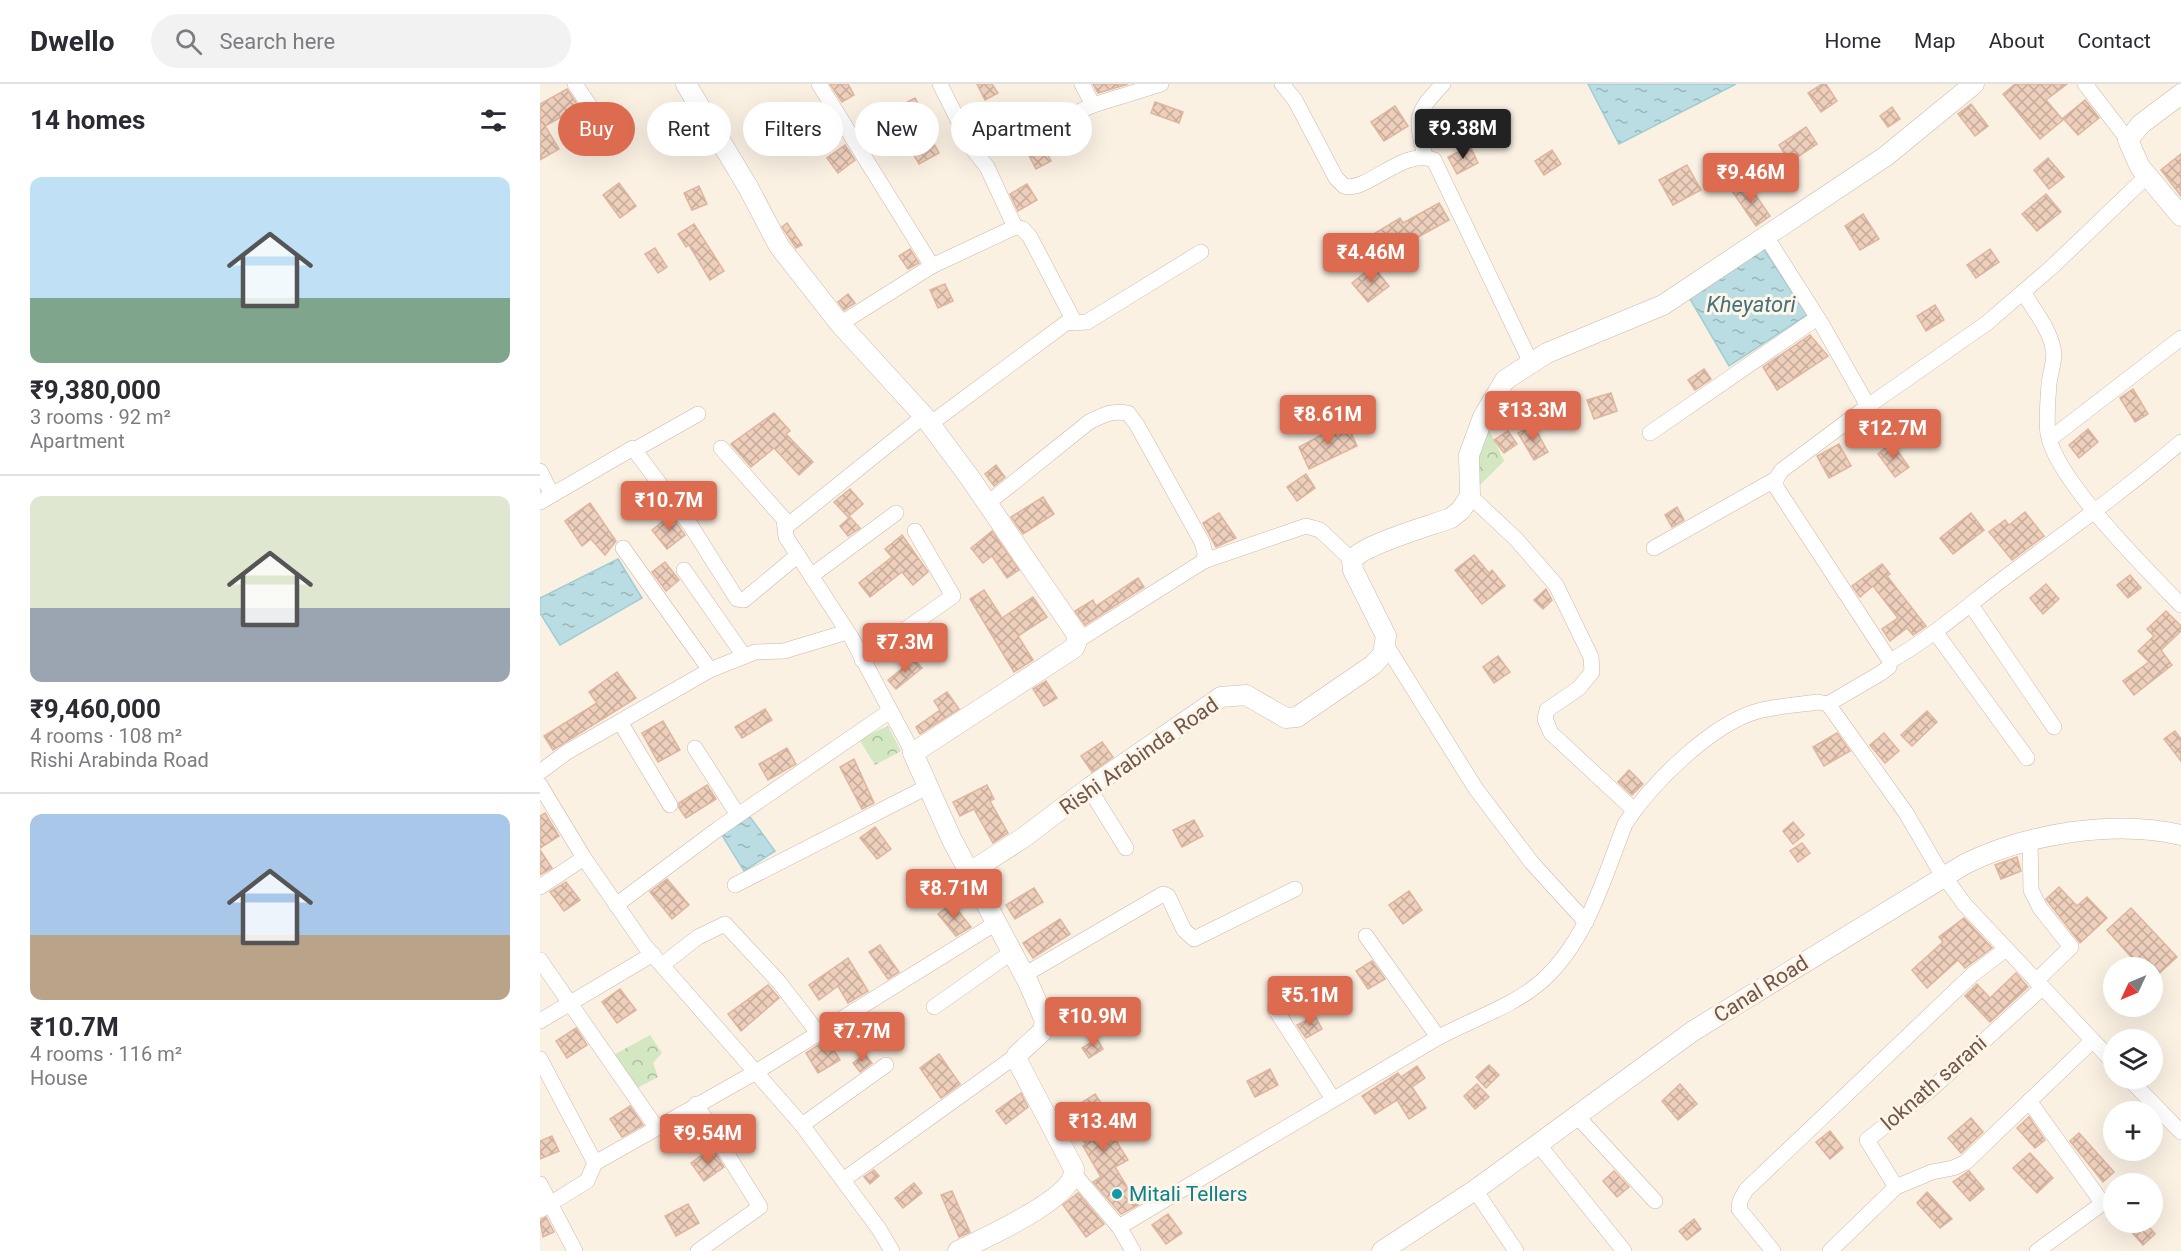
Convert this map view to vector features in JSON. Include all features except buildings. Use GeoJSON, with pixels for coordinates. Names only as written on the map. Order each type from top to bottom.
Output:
{"type":"FeatureCollection","features":[{"type":"Feature","properties":{"kind":"street"},"geometry":{"type":"LineString","coordinates":[[575,84],[587,102]]}},
{"type":"Feature","properties":{"kind":"street"},"geometry":{"type":"LineString","coordinates":[[686,84],[748,187],[780,246],[840,324],[927,420],[988,503],[1076,633],[1077,641],[1074,648],[1047,668],[913,753]]}},
{"type":"Feature","properties":{"kind":"street"},"geometry":{"type":"LineString","coordinates":[[819,84],[932,266]]}},
{"type":"Feature","properties":{"kind":"street"},"geometry":{"type":"LineString","coordinates":[[940,84],[972,148],[987,167],[1015,227]]}},
{"type":"Feature","properties":{"kind":"street"},"geometry":{"type":"LineString","coordinates":[[1082,84],[1093,105],[1161,84]]}},
{"type":"Feature","properties":{"kind":"street"},"geometry":{"type":"LineString","coordinates":[[1282,84],[1295,100],[1335,178],[1344,186],[1356,186],[1378,174],[1425,156],[1434,160],[1531,363]]}},
{"type":"Feature","properties":{"kind":"street"},"geometry":{"type":"LineString","coordinates":[[1425,156],[1417,125],[1420,113],[1443,84]]}},
{"type":"Feature","properties":{"kind":"street"},"geometry":{"type":"LineString","coordinates":[[1586,922],[1532,863],[1476,789],[1386,645],[1386,636],[1353,570],[1352,560],[1356,554],[1451,518],[1461,510],[1470,496],[1469,455],[1483,417],[1505,380],[1547,353],[1663,305],[1886,156],[1974,84]]}},
{"type":"Feature","properties":{"kind":"street"},"geometry":{"type":"LineString","coordinates":[[2085,84],[2128,140],[2131,153],[2147,176],[2181,216]]}},
{"type":"Feature","properties":{"kind":"street"},"geometry":{"type":"LineString","coordinates":[[2128,140],[2141,124],[2181,94]]}},
{"type":"Feature","properties":{"kind":"street"},"geometry":{"type":"LineString","coordinates":[[1654,548],[1776,479],[1782,470],[1868,406],[1987,323],[2147,176]]}},
{"type":"Feature","properties":{"kind":"street"},"geometry":{"type":"LineString","coordinates":[[840,324],[932,266],[1015,227],[1023,229],[1030,237],[1075,323]]}},
{"type":"Feature","properties":{"kind":"street"},"geometry":{"type":"LineString","coordinates":[[1765,235],[1868,406]]}},
{"type":"Feature","properties":{"kind":"street"},"geometry":{"type":"LineString","coordinates":[[787,526],[927,420],[1066,323],[1088,322],[1201,252]]}},
{"type":"Feature","properties":{"kind":"street"},"geometry":{"type":"LineString","coordinates":[[2023,292],[2054,350],[2049,385],[2050,439],[2059,463],[2142,565],[2181,604]]}},
{"type":"Feature","properties":{"kind":"street"},"geometry":{"type":"LineString","coordinates":[[1650,433],[1817,318]]}},
{"type":"Feature","properties":{"kind":"street"},"geometry":{"type":"LineString","coordinates":[[2050,439],[2181,338]]}},
{"type":"Feature","properties":{"kind":"street"},"geometry":{"type":"LineString","coordinates":[[988,503],[1089,422],[1117,411],[1128,412],[1202,542],[1205,553],[1204,561]]}},
{"type":"Feature","properties":{"kind":"street"},"geometry":{"type":"LineString","coordinates":[[636,450],[698,414]]}},
{"type":"Feature","properties":{"kind":"street"},"geometry":{"type":"LineString","coordinates":[[1890,661],[1936,633],[2181,442]]}},
{"type":"Feature","properties":{"kind":"street"},"geometry":{"type":"LineString","coordinates":[[540,471],[546,498],[630,448],[636,450],[691,526],[737,599],[744,600],[798,555]]}},
{"type":"Feature","properties":{"kind":"street"},"geometry":{"type":"LineString","coordinates":[[721,448],[784,519],[787,526],[786,537],[847,632],[913,753],[952,840],[1012,951],[1046,1026],[1017,1055],[843,1180]]}},
{"type":"Feature","properties":{"kind":"street"},"geometry":{"type":"LineString","coordinates":[[1119,1227],[1438,1037],[1513,1001],[1543,980],[1563,957],[1586,922],[1625,824],[1634,810],[1667,774],[1707,737],[1756,712],[1818,702],[1828,704],[1889,667],[1890,661],[1776,487],[1776,479]]}},
{"type":"Feature","properties":{"kind":"street"},"geometry":{"type":"LineString","coordinates":[[1470,496],[1516,539],[1556,585],[1591,657],[1592,672],[1579,688],[1547,710],[1545,719],[1551,733],[1634,810]]}},
{"type":"Feature","properties":{"kind":"street"},"geometry":{"type":"LineString","coordinates":[[811,576],[896,513]]}},
{"type":"Feature","properties":{"kind":"street"},"geometry":{"type":"LineString","coordinates":[[1077,641],[1204,561],[1306,526],[1320,530],[1352,560]]}},
{"type":"Feature","properties":{"kind":"street"},"geometry":{"type":"LineString","coordinates":[[862,660],[953,596],[915,531]]}},
{"type":"Feature","properties":{"kind":"street"},"geometry":{"type":"LineString","coordinates":[[623,548],[710,669]]}},
{"type":"Feature","properties":{"kind":"street"},"geometry":{"type":"LineString","coordinates":[[684,570],[744,656]]}},
{"type":"Feature","properties":{"kind":"street"},"geometry":{"type":"LineString","coordinates":[[1971,605],[2054,728]]}},
{"type":"Feature","properties":{"kind":"street"},"geometry":{"type":"LineString","coordinates":[[542,767],[710,669],[762,651],[784,651],[847,632]]}},
{"type":"Feature","properties":{"kind":"street"},"geometry":{"type":"LineString","coordinates":[[1936,633],[2028,758]]}},
{"type":"Feature","properties":{"kind":"street","name":"Rishi Arabinda Road"},"geometry":{"type":"LineString","coordinates":[[970,872],[1023,838],[1089,788],[1221,697],[1246,695],[1286,718],[1297,717],[1373,665],[1383,654],[1386,645]]}},
{"type":"Feature","properties":{"kind":"street"},"geometry":{"type":"LineString","coordinates":[[1828,704],[1900,803],[1941,872],[1965,905],[2103,1052]]}},
{"type":"Feature","properties":{"kind":"street"},"geometry":{"type":"LineString","coordinates":[[616,905],[738,815],[890,711]]}},
{"type":"Feature","properties":{"kind":"street"},"geometry":{"type":"LineString","coordinates":[[620,722],[670,805]]}},
{"type":"Feature","properties":{"kind":"street"},"geometry":{"type":"LineString","coordinates":[[695,748],[738,815]]}},
{"type":"Feature","properties":{"kind":"street"},"geometry":{"type":"LineString","coordinates":[[735,885],[928,786]]}},
{"type":"Feature","properties":{"kind":"street"},"geometry":{"type":"LineString","coordinates":[[541,788],[584,858],[657,960],[802,1125],[879,1228],[892,1251]]}},
{"type":"Feature","properties":{"kind":"street"},"geometry":{"type":"LineString","coordinates":[[1089,788],[1126,848]]}},
{"type":"Feature","properties":{"kind":"street","name":"Canal Road"},"geometry":{"type":"LineString","coordinates":[[1382,1251],[1475,1190],[1694,1031],[1941,872],[1992,851],[2030,839],[2131,828],[2161,830],[2181,835]]}},
{"type":"Feature","properties":{"kind":"street"},"geometry":{"type":"LineString","coordinates":[[2030,839],[2031,890],[2040,908],[2071,947],[2039,984]]}},
{"type":"Feature","properties":{"kind":"street"},"geometry":{"type":"LineString","coordinates":[[540,887],[584,858]]}},
{"type":"Feature","properties":{"kind":"street"},"geometry":{"type":"LineString","coordinates":[[1024,975],[1163,894],[1168,896],[1184,930],[1194,939],[1295,889]]}},
{"type":"Feature","properties":{"kind":"street"},"geometry":{"type":"LineString","coordinates":[[546,1207],[587,1181],[595,1163],[656,1126],[756,1072],[996,923]]}},
{"type":"Feature","properties":{"kind":"street"},"geometry":{"type":"LineString","coordinates":[[540,1021],[569,1003],[725,924],[779,982],[818,1033]]}},
{"type":"Feature","properties":{"kind":"street"},"geometry":{"type":"LineString","coordinates":[[1366,936],[1438,1037]]}},
{"type":"Feature","properties":{"kind":"street"},"geometry":{"type":"LineString","coordinates":[[1773,1251],[1739,1209],[1740,1201],[1746,1190],[1972,975],[2006,949]]}},
{"type":"Feature","properties":{"kind":"street"},"geometry":{"type":"LineString","coordinates":[[934,1007],[1012,951]]}},
{"type":"Feature","properties":{"kind":"street"},"geometry":{"type":"LineString","coordinates":[[540,961],[656,1126]]}},
{"type":"Feature","properties":{"kind":"street","name":"loknath sarani"},"geometry":{"type":"LineString","coordinates":[[1896,1187],[1866,1140],[1928,1092],[2039,984]]}},
{"type":"Feature","properties":{"kind":"street"},"geometry":{"type":"LineString","coordinates":[[1275,1010],[1334,1099]]}},
{"type":"Feature","properties":{"kind":"street"},"geometry":{"type":"LineString","coordinates":[[1830,1251],[1896,1187],[1932,1172],[1953,1168],[1966,1162],[2092,1041]]}},
{"type":"Feature","properties":{"kind":"street"},"geometry":{"type":"LineString","coordinates":[[1017,1055],[1018,1062],[1066,1151],[1075,1174],[1119,1227],[1132,1251]]}},
{"type":"Feature","properties":{"kind":"street"},"geometry":{"type":"LineString","coordinates":[[540,1059],[595,1163]]}},
{"type":"Feature","properties":{"kind":"street"},"geometry":{"type":"LineString","coordinates":[[802,1125],[886,1065]]}},
{"type":"Feature","properties":{"kind":"street"},"geometry":{"type":"LineString","coordinates":[[2139,1089],[2181,1132]]}},
{"type":"Feature","properties":{"kind":"street"},"geometry":{"type":"LineString","coordinates":[[2029,1101],[2101,1201],[2099,1206],[2037,1251]]}},
{"type":"Feature","properties":{"kind":"street"},"geometry":{"type":"LineString","coordinates":[[696,1104],[760,1207],[698,1251]]}},
{"type":"Feature","properties":{"kind":"street"},"geometry":{"type":"LineString","coordinates":[[1576,1116],[1655,1201]]}},
{"type":"Feature","properties":{"kind":"street"},"geometry":{"type":"LineString","coordinates":[[1538,1144],[1624,1251]]}},
{"type":"Feature","properties":{"kind":"street"},"geometry":{"type":"LineString","coordinates":[[958,1251],[1055,1198],[1069,1185],[1075,1174]]}},
{"type":"Feature","properties":{"kind":"street"},"geometry":{"type":"LineString","coordinates":[[540,1185],[546,1207],[575,1251]]}},
{"type":"Feature","properties":{"kind":"street"},"geometry":{"type":"LineString","coordinates":[[1475,1190],[1516,1251]]}},
{"type":"Feature","properties":{"kind":"green space"},"geometry":{"type":"Polygon","coordinates":[[[1485,421],[1504,461],[1479,486],[1469,455],[1485,421]]]}},
{"type":"Feature","properties":{"kind":"green space"},"geometry":{"type":"Polygon","coordinates":[[[888,726],[901,751],[875,765],[859,739],[888,726]]]}},
{"type":"Feature","properties":{"kind":"green space"},"geometry":{"type":"Polygon","coordinates":[[[650,1035],[662,1053],[653,1063],[658,1077],[628,1093],[608,1058],[650,1035]]]}},
{"type":"Feature","properties":{"kind":"water"},"geometry":{"type":"Polygon","coordinates":[[[1588,84],[1736,84],[1619,144],[1588,84]]]}},
{"type":"Feature","properties":{"kind":"water","name":"Kheyatori"},"geometry":{"type":"Polygon","coordinates":[[[1763,248],[1807,315],[1729,366],[1690,299],[1763,248]]]}},
{"type":"Feature","properties":{"kind":"water"},"geometry":{"type":"Polygon","coordinates":[[[618,559],[642,598],[560,645],[540,613],[540,598],[618,559]]]}},
{"type":"Feature","properties":{"kind":"water"},"geometry":{"type":"Polygon","coordinates":[[[750,817],[775,851],[744,871],[718,829],[750,817]]]}},
{"type":"Feature","properties":{"kind":"place","name":"Mitali Tellers"},"geometry":{"type":"Point","coordinates":[1117,1194]}}]}
